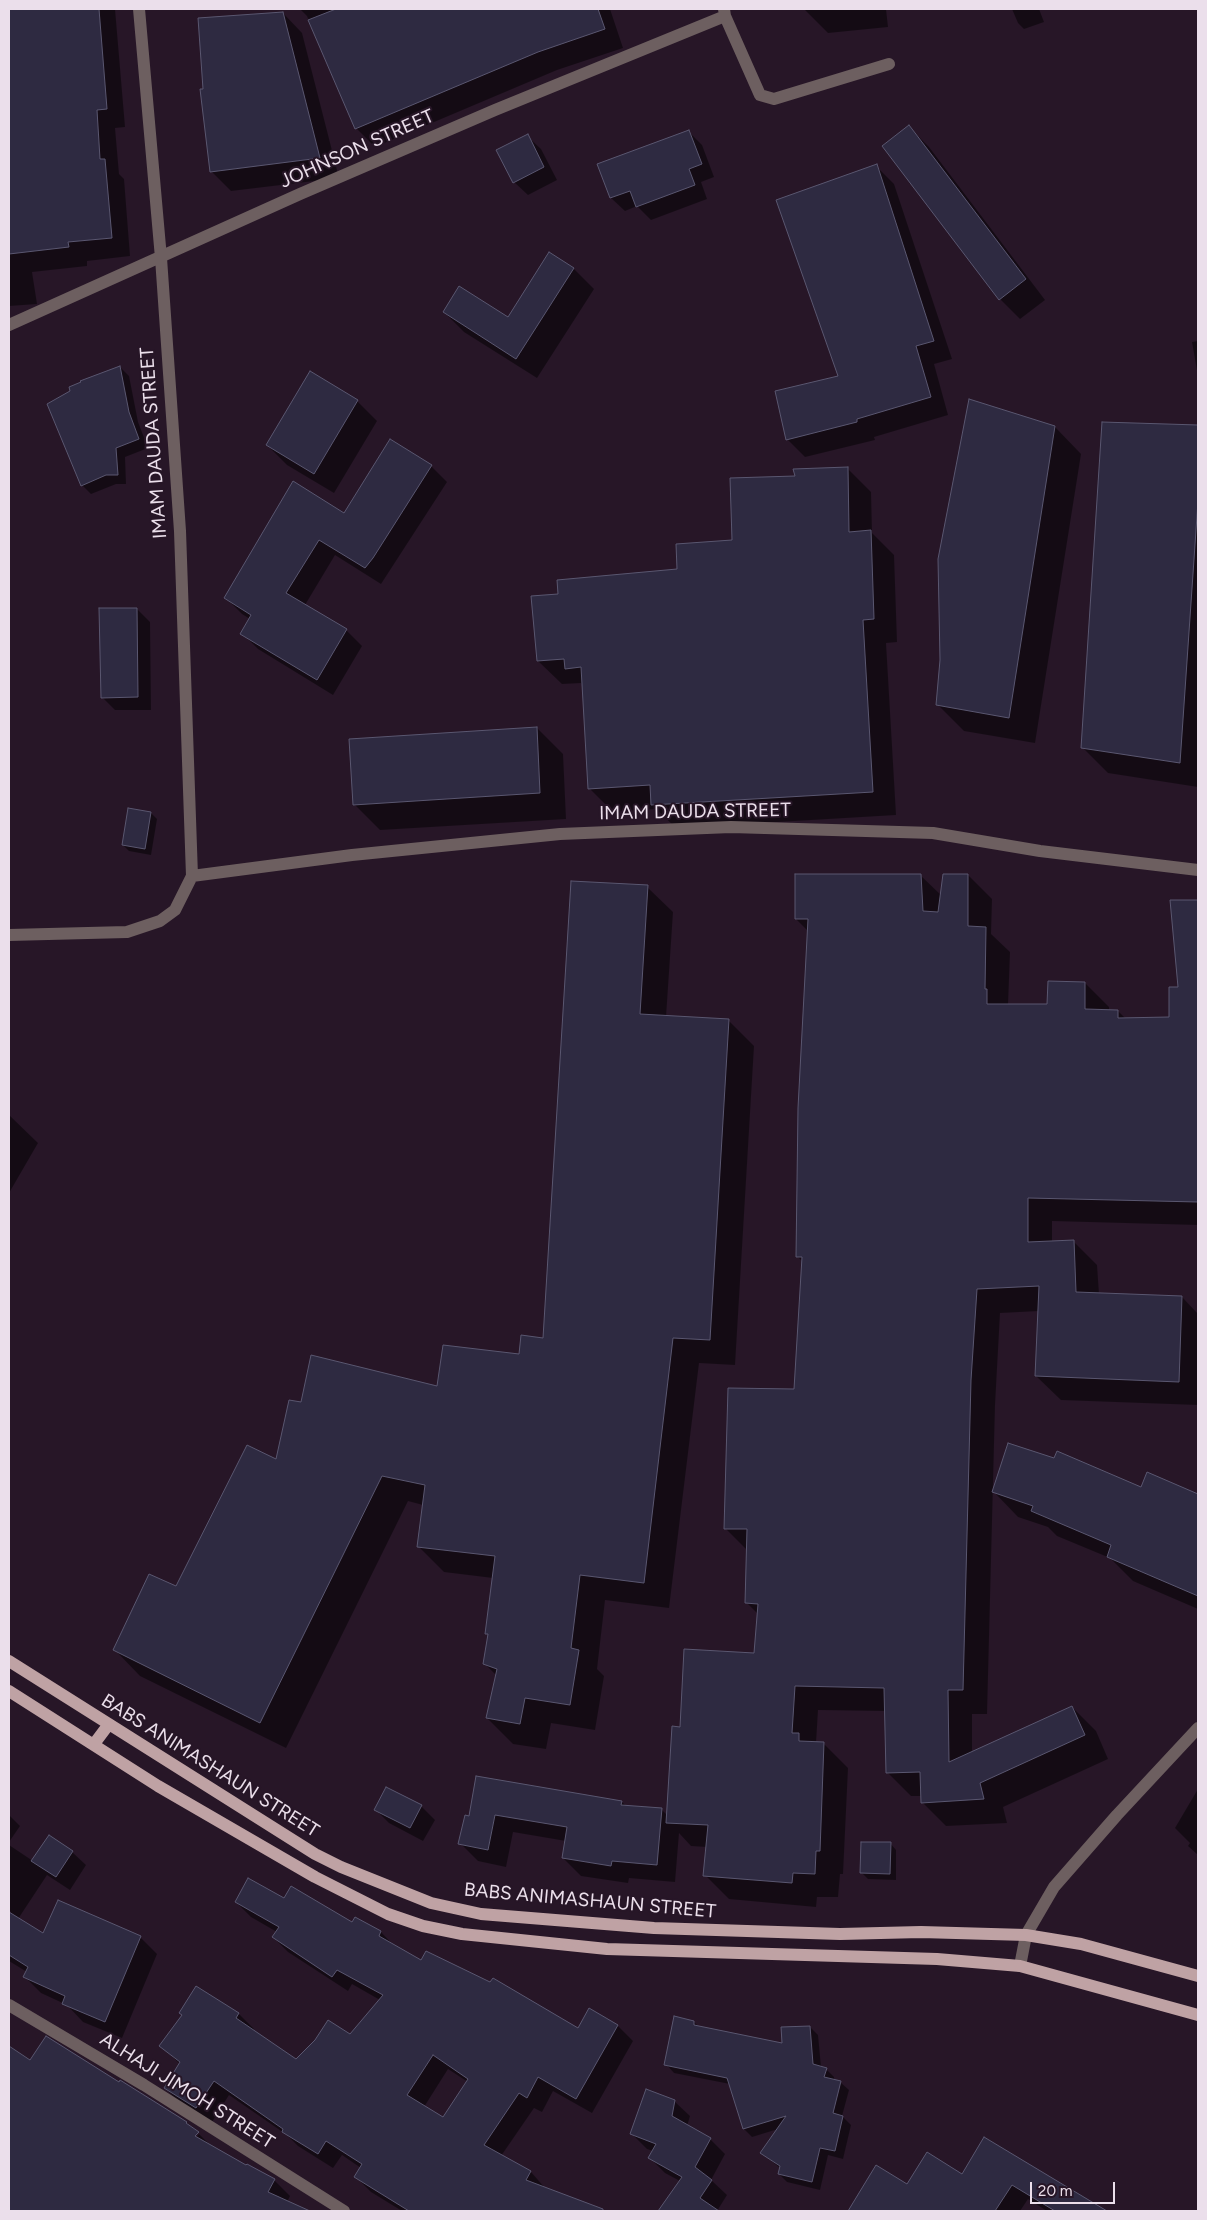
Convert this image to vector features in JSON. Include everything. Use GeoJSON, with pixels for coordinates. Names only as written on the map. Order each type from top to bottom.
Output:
{"type":"FeatureCollection","features":[{"type":"Feature","properties":{"kind":"main road","name":"BABS ANIMASHAUN STREET"},"geometry":{"type":"LineString","coordinates":[[9,1661],[315,1854],[341,1867],[431,1903],[481,1914],[654,1928],[840,1934],[921,1932],[1026,1935],[1082,1944],[1198,1976]]}},
{"type":"Feature","properties":{"kind":"main road"},"geometry":{"type":"LineString","coordinates":[[9,1691],[158,1786],[315,1877],[388,1914],[423,1926],[471,1935],[607,1949],[937,1959],[1020,1966],[1198,2015]]}},
{"type":"Feature","properties":{"kind":"main road"},"geometry":{"type":"LineString","coordinates":[[94,1744],[109,1724]]}},
{"type":"Feature","properties":{"kind":"street","name":"IMAM DAUDA STREET"},"geometry":{"type":"LineString","coordinates":[[9,935],[127,932],[160,921],[175,910],[192,876],[180,531],[139,9]]}},
{"type":"Feature","properties":{"kind":"street","name":"JOHNSON STREET"},"geometry":{"type":"LineString","coordinates":[[9,325],[282,202],[725,12]]}},
{"type":"Feature","properties":{"kind":"street"},"geometry":{"type":"LineString","coordinates":[[725,12],[760,95],[774,98],[889,64]]}},
{"type":"Feature","properties":{"kind":"street","name":"IMAM DAUDA STREET"},"geometry":{"type":"LineString","coordinates":[[192,876],[352,855],[560,834],[731,827],[933,833],[1040,851],[1198,870]]}},
{"type":"Feature","properties":{"kind":"street"},"geometry":{"type":"LineString","coordinates":[[1020,1966],[1026,1935],[1054,1887],[1117,1814],[1198,1728]]}},
{"type":"Feature","properties":{"kind":"street","name":"ALHAJI JIMOH STREET"},"geometry":{"type":"LineString","coordinates":[[9,2005],[144,2085],[344,2211]]}},
{"type":"Feature","properties":{"kind":"building"},"geometry":{"type":"Polygon","coordinates":[[[9,9],[99,9],[107,109],[97,110],[100,159],[105,159],[112,238],[68,242],[69,247],[9,254],[9,9]]]}},
{"type":"Feature","properties":{"kind":"building"},"geometry":{"type":"Polygon","coordinates":[[[336,9],[598,9],[605,29],[538,52],[355,129],[308,20],[336,9]]]}},
{"type":"Feature","properties":{"kind":"building"},"geometry":{"type":"Polygon","coordinates":[[[283,12],[320,158],[210,172],[200,89],[203,89],[198,18],[283,12]]]}},
{"type":"Feature","properties":{"kind":"building"},"geometry":{"type":"Polygon","coordinates":[[[909,125],[1026,279],[999,300],[882,146],[909,125]]]}},
{"type":"Feature","properties":{"kind":"building"},"geometry":{"type":"Polygon","coordinates":[[[689,130],[702,164],[689,169],[695,185],[636,207],[630,191],[610,198],[597,164],[689,130]]]}},
{"type":"Feature","properties":{"kind":"building"},"geometry":{"type":"Polygon","coordinates":[[[528,134],[544,167],[513,183],[496,150],[528,134]]]}},
{"type":"Feature","properties":{"kind":"building"},"geometry":{"type":"Polygon","coordinates":[[[877,164],[934,341],[916,346],[931,397],[857,419],[857,422],[786,440],[775,391],[838,376],[776,200],[877,164]]]}},
{"type":"Feature","properties":{"kind":"building"},"geometry":{"type":"Polygon","coordinates":[[[549,252],[574,268],[516,359],[443,312],[459,286],[508,317],[549,252]]]}},
{"type":"Feature","properties":{"kind":"building"},"geometry":{"type":"Polygon","coordinates":[[[120,366],[129,412],[139,439],[116,448],[118,475],[106,475],[81,486],[47,404],[70,391],[69,387],[80,381],[120,366]]]}},
{"type":"Feature","properties":{"kind":"building"},"geometry":{"type":"Polygon","coordinates":[[[310,371],[358,400],[314,474],[266,445],[310,371]]]}},
{"type":"Feature","properties":{"kind":"building"},"geometry":{"type":"Polygon","coordinates":[[[969,399],[1055,426],[1009,718],[936,705],[940,660],[938,559],[969,399]]]}},
{"type":"Feature","properties":{"kind":"building"},"geometry":{"type":"Polygon","coordinates":[[[1102,422],[1198,425],[1198,501],[1180,763],[1081,748],[1102,422]]]}},
{"type":"Feature","properties":{"kind":"building"},"geometry":{"type":"Polygon","coordinates":[[[390,439],[432,465],[373,558],[365,568],[319,540],[286,593],[347,629],[317,680],[240,634],[251,615],[224,598],[293,481],[344,513],[390,439]]]}},
{"type":"Feature","properties":{"kind":"building"},"geometry":{"type":"Polygon","coordinates":[[[848,467],[849,532],[871,530],[874,619],[863,620],[873,792],[651,805],[650,785],[588,789],[581,667],[565,669],[564,659],[537,661],[531,596],[558,594],[557,580],[677,569],[676,544],[732,540],[730,478],[795,476],[793,469],[848,467]]]}},
{"type":"Feature","properties":{"kind":"building"},"geometry":{"type":"Polygon","coordinates":[[[99,608],[137,608],[138,697],[101,698],[99,608]]]}},
{"type":"Feature","properties":{"kind":"building"},"geometry":{"type":"Polygon","coordinates":[[[537,727],[540,793],[353,805],[349,739],[537,727]]]}},
{"type":"Feature","properties":{"kind":"building"},"geometry":{"type":"Polygon","coordinates":[[[128,808],[151,812],[145,849],[122,845],[128,808]]]}},
{"type":"Feature","properties":{"kind":"building"},"geometry":{"type":"Polygon","coordinates":[[[795,874],[921,874],[923,911],[938,912],[943,874],[968,874],[968,926],[986,927],[985,989],[987,989],[987,1004],[1047,1004],[1048,981],[1085,982],[1085,1009],[1118,1010],[1118,1018],[1169,1017],[1169,987],[1178,987],[1170,900],[1198,900],[1198,1202],[1028,1198],[1028,1242],[1074,1240],[1076,1292],[1182,1296],[1179,1382],[1035,1376],[1039,1286],[977,1289],[971,1380],[963,1690],[948,1690],[949,1762],[1072,1706],[1085,1735],[980,1783],[984,1799],[921,1803],[920,1772],[886,1773],[884,1688],[795,1686],[792,1733],[799,1733],[799,1741],[824,1742],[820,1851],[816,1851],[815,1874],[793,1873],[792,1883],[703,1876],[708,1825],[666,1823],[672,1726],[680,1727],[684,1649],[754,1653],[758,1604],[745,1603],[747,1529],[724,1529],[728,1388],[794,1389],[802,1257],[796,1257],[798,1108],[808,919],[795,919],[795,874]]]}},
{"type":"Feature","properties":{"kind":"building"},"geometry":{"type":"Polygon","coordinates":[[[571,881],[648,885],[640,1014],[729,1019],[710,1340],[673,1338],[644,1583],[580,1575],[571,1648],[579,1650],[570,1705],[525,1698],[520,1724],[486,1718],[497,1669],[483,1664],[488,1634],[485,1634],[495,1556],[417,1547],[425,1485],[382,1476],[260,1723],[113,1650],[149,1574],[176,1586],[247,1445],[276,1459],[289,1400],[301,1402],[311,1355],[437,1386],[443,1345],[519,1354],[521,1335],[543,1338],[571,881]]]}},
{"type":"Feature","properties":{"kind":"building"},"geometry":{"type":"Polygon","coordinates":[[[1008,1443],[1054,1458],[1057,1451],[1141,1487],[1147,1472],[1198,1494],[1198,1596],[1107,1557],[1111,1545],[1031,1511],[1033,1506],[992,1492],[1008,1443]]]}},
{"type":"Feature","properties":{"kind":"building"},"geometry":{"type":"Polygon","coordinates":[[[476,1776],[622,1801],[621,1805],[662,1808],[657,1865],[612,1861],[611,1866],[562,1858],[567,1827],[495,1815],[488,1850],[458,1844],[465,1815],[469,1816],[476,1776]]]}},
{"type":"Feature","properties":{"kind":"building"},"geometry":{"type":"Polygon","coordinates":[[[386,1787],[422,1805],[410,1828],[374,1810],[386,1787]]]}},
{"type":"Feature","properties":{"kind":"building"},"geometry":{"type":"Polygon","coordinates":[[[49,1835],[73,1851],[56,1877],[31,1861],[49,1835]]]}},
{"type":"Feature","properties":{"kind":"building"},"geometry":{"type":"Polygon","coordinates":[[[861,1842],[891,1842],[890,1874],[860,1873],[861,1842]]]}},
{"type":"Feature","properties":{"kind":"building"},"geometry":{"type":"Polygon","coordinates":[[[248,1878],[284,1898],[291,1886],[352,1922],[355,1917],[381,1931],[379,1936],[421,1960],[426,1951],[490,1982],[493,1978],[578,2028],[589,2008],[618,2025],[576,2099],[538,2077],[527,2098],[519,2093],[484,2145],[531,2171],[526,2180],[603,2209],[603,2211],[409,2211],[354,2177],[362,2164],[326,2141],[318,2154],[282,2132],[283,2129],[214,2081],[196,2108],[164,2088],[180,2062],[159,2046],[182,2015],[179,2013],[196,1986],[239,2013],[236,2018],[296,2059],[315,2040],[328,2020],[350,2034],[383,1995],[337,1970],[332,1977],[272,1937],[279,1927],[235,1902],[248,1878]],[[433,2055],[407,2095],[443,2117],[468,2079],[433,2055]]]}},
{"type":"Feature","properties":{"kind":"building"},"geometry":{"type":"Polygon","coordinates":[[[58,1900],[141,1936],[105,2022],[62,2004],[65,1996],[23,1977],[28,1967],[9,1955],[9,1912],[43,1933],[58,1900]]]}},
{"type":"Feature","properties":{"kind":"building"},"geometry":{"type":"Polygon","coordinates":[[[674,2016],[694,2021],[694,2025],[782,2043],[781,2027],[810,2026],[813,2064],[827,2068],[824,2077],[841,2081],[833,2113],[843,2116],[835,2151],[820,2148],[812,2182],[778,2174],[780,2166],[760,2153],[786,2116],[743,2129],[727,2078],[664,2065],[674,2016]]]}},
{"type":"Feature","properties":{"kind":"building"},"geometry":{"type":"Polygon","coordinates":[[[46,2036],[187,2122],[199,2132],[195,2136],[275,2179],[268,2192],[310,2211],[9,2211],[9,2046],[30,2060],[46,2036]]]}},
{"type":"Feature","properties":{"kind":"building"},"geometry":{"type":"Polygon","coordinates":[[[646,2089],[675,2100],[672,2116],[711,2138],[695,2167],[712,2180],[700,2198],[719,2211],[658,2211],[682,2177],[648,2158],[656,2144],[630,2134],[646,2089]]]}},
{"type":"Feature","properties":{"kind":"building"},"geometry":{"type":"Polygon","coordinates":[[[984,2137],[1107,2211],[1055,2211],[1012,2185],[995,2211],[848,2211],[876,2165],[907,2184],[927,2152],[962,2174],[984,2137]]]}}]}
